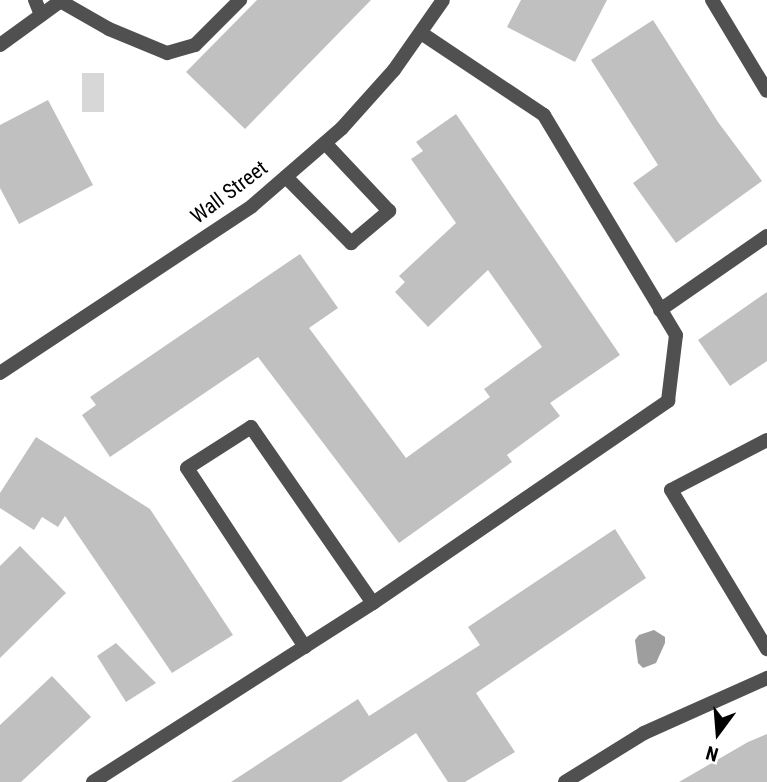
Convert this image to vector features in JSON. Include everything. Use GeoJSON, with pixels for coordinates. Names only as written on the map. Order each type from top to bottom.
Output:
{"type":"FeatureCollection","features":[{"type":"Feature","properties":{"kind":"street"},"geometry":{"type":"LineString","coordinates":[[36,0],[41,15]]}},
{"type":"Feature","properties":{"kind":"street"},"geometry":{"type":"LineString","coordinates":[[0,45],[61,1],[109,29],[167,53],[195,45],[240,0]]}},
{"type":"Feature","properties":{"kind":"street","name":"Wall Street"},"geometry":{"type":"LineString","coordinates":[[0,373],[252,206],[325,143],[394,70],[443,0]]}},
{"type":"Feature","properties":{"kind":"street"},"geometry":{"type":"LineString","coordinates":[[712,0],[767,91]]}},
{"type":"Feature","properties":{"kind":"street"},"geometry":{"type":"LineString","coordinates":[[93,782],[373,603],[668,401],[676,335],[544,115],[421,33]]}},
{"type":"Feature","properties":{"kind":"street"},"geometry":{"type":"LineString","coordinates":[[286,177],[351,243],[389,211],[325,143]]}},
{"type":"Feature","properties":{"kind":"street"},"geometry":{"type":"LineString","coordinates":[[660,310],[767,236]]}},
{"type":"Feature","properties":{"kind":"street"},"geometry":{"type":"LineString","coordinates":[[305,647],[187,468],[251,427],[373,603]]}},
{"type":"Feature","properties":{"kind":"street"},"geometry":{"type":"LineString","coordinates":[[767,440],[671,490],[767,649]]}},
{"type":"Feature","properties":{"kind":"street"},"geometry":{"type":"LineString","coordinates":[[565,782],[644,733],[767,678]]}},
{"type":"Feature","properties":{"kind":"shaded area"},"geometry":{"type":"Polygon","coordinates":[[[82,73],[104,73],[104,112],[82,112],[82,73]]]}},
{"type":"Feature","properties":{"kind":"shaded area"},"geometry":{"type":"Polygon","coordinates":[[[654,630],[665,637],[665,643],[656,663],[643,668],[638,663],[635,640],[639,635],[654,630]]]}},
{"type":"Feature","properties":{"kind":"building"},"geometry":{"type":"Polygon","coordinates":[[[257,0],[371,0],[245,129],[186,72],[257,0]]]}},
{"type":"Feature","properties":{"kind":"building"},"geometry":{"type":"Polygon","coordinates":[[[521,0],[607,0],[575,62],[507,27],[521,0]]]}},
{"type":"Feature","properties":{"kind":"building"},"geometry":{"type":"Polygon","coordinates":[[[653,20],[718,122],[762,181],[676,243],[633,183],[658,165],[591,60],[653,20]]]}},
{"type":"Feature","properties":{"kind":"building"},"geometry":{"type":"Polygon","coordinates":[[[48,100],[93,185],[19,224],[0,188],[0,125],[48,100]]]}},
{"type":"Feature","properties":{"kind":"building"},"geometry":{"type":"Polygon","coordinates":[[[456,114],[620,355],[550,403],[560,416],[507,455],[512,462],[399,543],[258,357],[110,457],[82,415],[96,405],[90,397],[300,254],[338,308],[309,328],[406,458],[490,397],[484,389],[542,347],[488,270],[428,327],[395,292],[405,282],[399,276],[456,223],[411,159],[423,151],[416,142],[456,114]]]}},
{"type":"Feature","properties":{"kind":"building"},"geometry":{"type":"Polygon","coordinates":[[[767,292],[767,361],[730,386],[698,340],[767,292]]]}},
{"type":"Feature","properties":{"kind":"building"},"geometry":{"type":"Polygon","coordinates":[[[36,437],[150,509],[233,635],[172,673],[65,516],[58,527],[42,517],[34,530],[0,508],[0,493],[36,437]]]}},
{"type":"Feature","properties":{"kind":"building"},"geometry":{"type":"Polygon","coordinates":[[[615,529],[646,578],[476,693],[515,752],[465,782],[448,782],[416,733],[341,782],[231,782],[358,699],[369,716],[480,645],[468,627],[615,529]]]}},
{"type":"Feature","properties":{"kind":"building"},"geometry":{"type":"Polygon","coordinates":[[[20,546],[66,593],[0,658],[0,566],[20,546]]]}},
{"type":"Feature","properties":{"kind":"building"},"geometry":{"type":"Polygon","coordinates":[[[116,643],[156,683],[126,702],[97,656],[116,643]]]}},
{"type":"Feature","properties":{"kind":"building"},"geometry":{"type":"Polygon","coordinates":[[[52,676],[91,717],[21,782],[0,782],[0,725],[52,676]]]}},
{"type":"Feature","properties":{"kind":"building"},"geometry":{"type":"Polygon","coordinates":[[[767,734],[767,782],[679,782],[748,742],[767,734]]]}}]}
